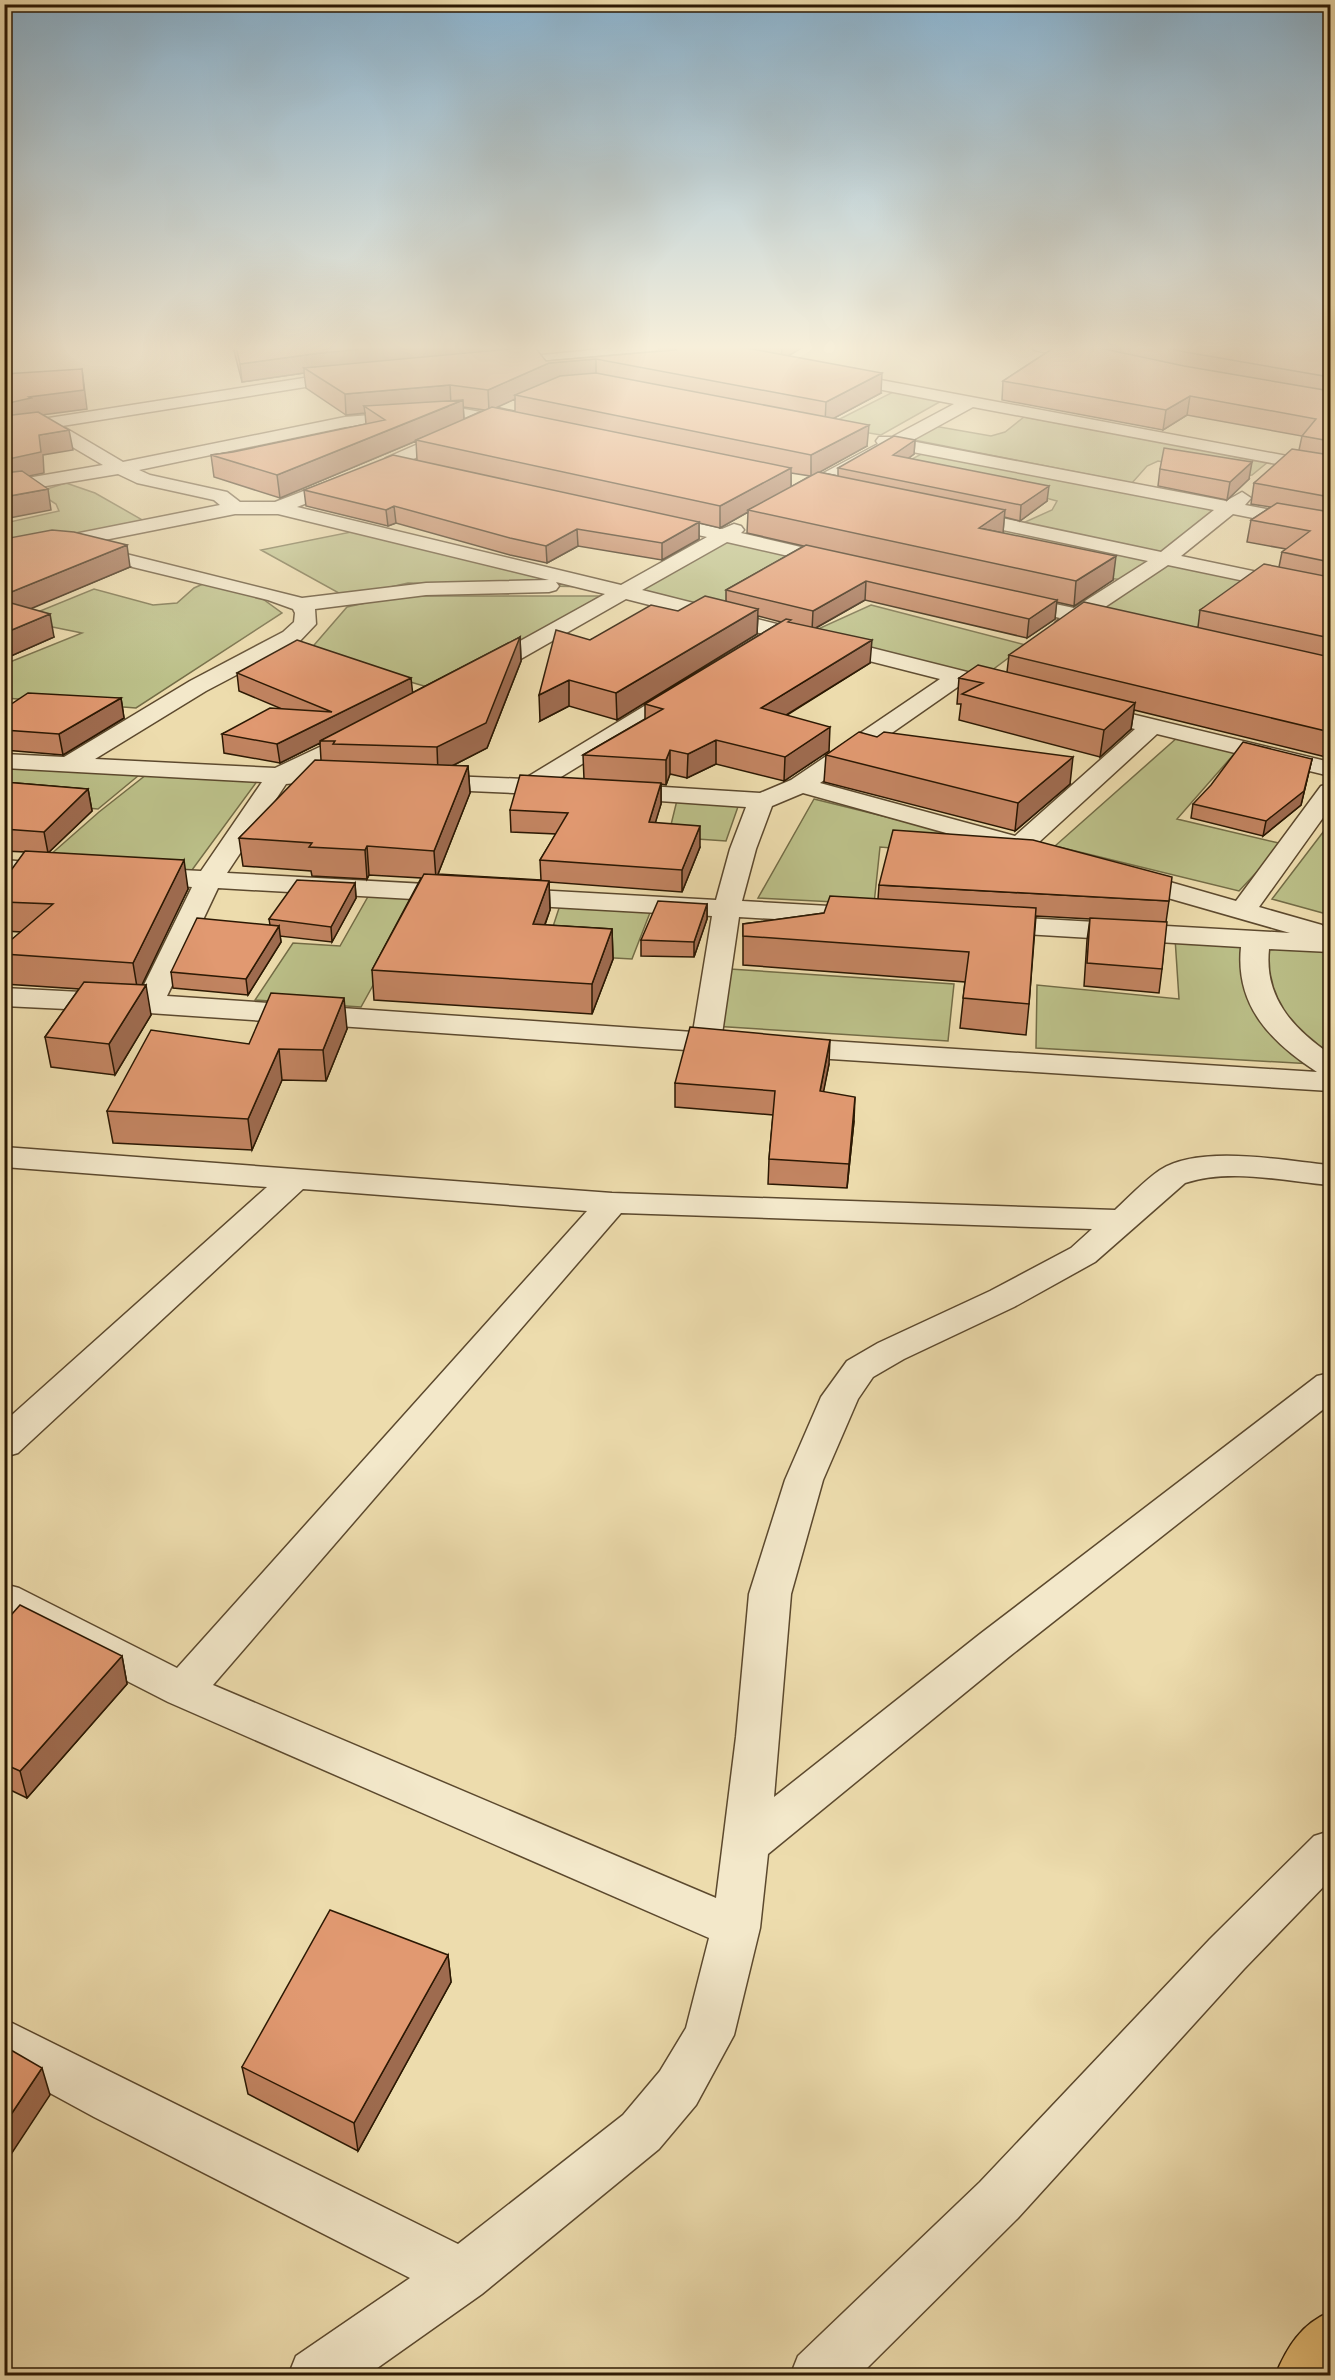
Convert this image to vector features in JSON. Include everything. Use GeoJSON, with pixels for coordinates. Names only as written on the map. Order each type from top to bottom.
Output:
{"type":"FeatureCollection","features":[{"type":"Feature","properties":{"kind":"highway"},"geometry":{"type":"LineString","coordinates":[[1303,2376],[1330,2340]]}},
{"type":"Feature","properties":{"kind":"street"},"geometry":{"type":"LineString","coordinates":[[103,458],[144,479],[220,496],[235,508]]}},
{"type":"Feature","properties":{"kind":"street"},"geometry":{"type":"LineString","coordinates":[[4,488],[169,458]]}},
{"type":"Feature","properties":{"kind":"street"},"geometry":{"type":"LineString","coordinates":[[278,508],[400,458]]}},
{"type":"Feature","properties":{"kind":"street"},"geometry":{"type":"LineString","coordinates":[[774,508],[864,458]]}},
{"type":"Feature","properties":{"kind":"street"},"geometry":{"type":"LineString","coordinates":[[975,458],[1330,527]]}},
{"type":"Feature","properties":{"kind":"street"},"geometry":{"type":"LineString","coordinates":[[1267,458],[1330,469]]}},
{"type":"Feature","properties":{"kind":"street"},"geometry":{"type":"LineString","coordinates":[[1048,636],[1167,557],[1232,508],[1283,461]]}},
{"type":"Feature","properties":{"kind":"street"},"geometry":{"type":"LineString","coordinates":[[392,462],[427,469]]}},
{"type":"Feature","properties":{"kind":"street"},"geometry":{"type":"LineString","coordinates":[[791,481],[838,491]]}},
{"type":"Feature","properties":{"kind":"street"},"geometry":{"type":"LineString","coordinates":[[4,554],[235,508],[278,508],[613,589],[958,677],[991,676],[1027,695]]}},
{"type":"Feature","properties":{"kind":"street"},"geometry":{"type":"LineString","coordinates":[[943,512],[1167,557],[1330,593]]}},
{"type":"Feature","properties":{"kind":"street"},"geometry":{"type":"LineString","coordinates":[[634,515],[861,566]]}},
{"type":"Feature","properties":{"kind":"street"},"geometry":{"type":"LineString","coordinates":[[461,683],[613,589],[754,519]]}},
{"type":"Feature","properties":{"kind":"street"},"geometry":{"type":"LineString","coordinates":[[62,544],[234,585],[300,605],[426,589],[613,589]]}},
{"type":"Feature","properties":{"kind":"street"},"geometry":{"type":"LineString","coordinates":[[997,597],[1134,628]]}},
{"type":"Feature","properties":{"kind":"street"},"geometry":{"type":"LineString","coordinates":[[69,764],[198,686],[291,637],[305,624],[306,612],[300,605]]}},
{"type":"Feature","properties":{"kind":"street"},"geometry":{"type":"LineString","coordinates":[[751,651],[782,632]]}},
{"type":"Feature","properties":{"kind":"street"},"geometry":{"type":"LineString","coordinates":[[399,781],[530,786],[760,801],[779,796],[800,785],[958,677]]}},
{"type":"Feature","properties":{"kind":"street"},"geometry":{"type":"LineString","coordinates":[[530,786],[701,681]]}},
{"type":"Feature","properties":{"kind":"street"},"geometry":{"type":"LineString","coordinates":[[1072,706],[1330,769]]}},
{"type":"Feature","properties":{"kind":"street"},"geometry":{"type":"LineString","coordinates":[[149,1004],[209,879],[279,776],[380,724]]}},
{"type":"Feature","properties":{"kind":"street"},"geometry":{"type":"LineString","coordinates":[[1020,845],[1152,726]]}},
{"type":"Feature","properties":{"kind":"street"},"geometry":{"type":"LineString","coordinates":[[4,761],[327,778]]}},
{"type":"Feature","properties":{"kind":"street"},"geometry":{"type":"LineString","coordinates":[[800,785],[1051,855]]}},
{"type":"Feature","properties":{"kind":"street"},"geometry":{"type":"LineString","coordinates":[[1243,910],[1330,791]]}},
{"type":"Feature","properties":{"kind":"street"},"geometry":{"type":"LineString","coordinates":[[706,1042],[727,908],[743,849],[760,801]]}},
{"type":"Feature","properties":{"kind":"street"},"geometry":{"type":"LineString","coordinates":[[4,868],[84,872]]}},
{"type":"Feature","properties":{"kind":"street"},"geometry":{"type":"LineString","coordinates":[[1103,870],[1330,936]]}},
{"type":"Feature","properties":{"kind":"street"},"geometry":{"type":"LineString","coordinates":[[118,874],[891,918]]}},
{"type":"Feature","properties":{"kind":"street"},"geometry":{"type":"LineString","coordinates":[[962,922],[1330,944]]}},
{"type":"Feature","properties":{"kind":"street"},"geometry":{"type":"LineString","coordinates":[[1255,940],[1253,968],[1255,984],[1273,1019],[1305,1051],[1330,1067]]}},
{"type":"Feature","properties":{"kind":"street"},"geometry":{"type":"LineString","coordinates":[[4,997],[149,1004],[1330,1082]]}},
{"type":"Feature","properties":{"kind":"street"},"geometry":{"type":"LineString","coordinates":[[5,1158],[612,1203],[1120,1220]]}},
{"type":"Feature","properties":{"kind":"street"},"geometry":{"type":"LineString","coordinates":[[316,2376],[462,2275],[641,2132],[678,2088],[709,2035],[736,1928],[770,1594],[804,1480],[840,1397],[861,1369],[891,1351],[1002,1299],[1083,1255],[1120,1220],[1173,1176],[1197,1168],[1228,1166],[1330,1174]]}},
{"type":"Feature","properties":{"kind":"street"},"geometry":{"type":"LineString","coordinates":[[4,1444],[295,1179]]}},
{"type":"Feature","properties":{"kind":"street"},"geometry":{"type":"LineString","coordinates":[[183,1690],[612,1203]]}},
{"type":"Feature","properties":{"kind":"street"},"geometry":{"type":"LineString","coordinates":[[745,1846],[1004,1638],[1330,1385]]}},
{"type":"Feature","properties":{"kind":"street"},"geometry":{"type":"LineString","coordinates":[[4,1599],[183,1690],[736,1928]]}},
{"type":"Feature","properties":{"kind":"street"},"geometry":{"type":"LineString","coordinates":[[818,2376],[999,2200],[1227,1954],[1330,1850]]}},
{"type":"Feature","properties":{"kind":"street"},"geometry":{"type":"LineString","coordinates":[[4,2042],[112,2100],[462,2275]]}},
{"type":"Feature","properties":{"kind":"green space"},"geometry":{"type":"Polygon","coordinates":[[[914,458],[979,458],[1230,506],[1169,554],[1023,523],[1052,510],[1057,501],[908,461],[914,458]]]}},
{"type":"Feature","properties":{"kind":"green space"},"geometry":{"type":"Polygon","coordinates":[[[1006,458],[1247,458],[1268,462],[1252,475],[1242,476],[1158,461],[1147,466],[1132,483],[1006,458]]]}},
{"type":"Feature","properties":{"kind":"green space"},"geometry":{"type":"Polygon","coordinates":[[[66,483],[95,493],[146,522],[5,547],[5,523],[59,511],[56,504],[37,492],[66,483]]]}},
{"type":"Feature","properties":{"kind":"green space"},"geometry":{"type":"Polygon","coordinates":[[[376,527],[594,587],[408,583],[346,597],[261,550],[376,527]]]}},
{"type":"Feature","properties":{"kind":"green space"},"geometry":{"type":"Polygon","coordinates":[[[991,527],[1163,557],[1129,581],[1109,578],[970,543],[991,527]]]}},
{"type":"Feature","properties":{"kind":"green space"},"geometry":{"type":"Polygon","coordinates":[[[731,537],[809,555],[711,611],[634,592],[731,537]]]}},
{"type":"Feature","properties":{"kind":"green space"},"geometry":{"type":"Polygon","coordinates":[[[1174,559],[1257,578],[1239,643],[1098,610],[1174,559]]]}},
{"type":"Feature","properties":{"kind":"green space"},"geometry":{"type":"Polygon","coordinates":[[[205,583],[260,597],[282,613],[136,708],[5,698],[4,661],[10,662],[82,633],[18,620],[94,589],[153,605],[177,603],[194,588],[205,583]]]}},
{"type":"Feature","properties":{"kind":"green space"},"geometry":{"type":"Polygon","coordinates":[[[397,596],[600,596],[441,691],[308,652],[347,607],[397,596]]]}},
{"type":"Feature","properties":{"kind":"green space"},"geometry":{"type":"Polygon","coordinates":[[[871,605],[1026,645],[984,676],[807,634],[871,605]]]}},
{"type":"Feature","properties":{"kind":"green space"},"geometry":{"type":"Polygon","coordinates":[[[1187,729],[1242,745],[1177,819],[1283,844],[1239,891],[1055,846],[1187,729]]]}},
{"type":"Feature","properties":{"kind":"green space"},"geometry":{"type":"Polygon","coordinates":[[[5,764],[144,771],[98,809],[5,801],[5,764]]]}},
{"type":"Feature","properties":{"kind":"green space"},"geometry":{"type":"Polygon","coordinates":[[[151,771],[258,780],[192,870],[41,863],[99,812],[151,771]]]}},
{"type":"Feature","properties":{"kind":"green space"},"geometry":{"type":"Polygon","coordinates":[[[678,796],[740,801],[726,841],[668,837],[678,796]]]}},
{"type":"Feature","properties":{"kind":"green space"},"geometry":{"type":"Polygon","coordinates":[[[814,799],[1068,862],[880,847],[874,904],[758,898],[814,799]]]}},
{"type":"Feature","properties":{"kind":"green space"},"geometry":{"type":"Polygon","coordinates":[[[1330,823],[1330,915],[1272,899],[1330,823]]]}},
{"type":"Feature","properties":{"kind":"green space"},"geometry":{"type":"Polygon","coordinates":[[[374,886],[425,891],[361,1007],[255,1000],[293,943],[340,946],[374,886]]]}},
{"type":"Feature","properties":{"kind":"green space"},"geometry":{"type":"Polygon","coordinates":[[[562,899],[653,905],[632,959],[544,954],[562,899]]]}},
{"type":"Feature","properties":{"kind":"green space"},"geometry":{"type":"Polygon","coordinates":[[[1175,938],[1330,947],[1330,1065],[1036,1048],[1037,985],[1179,999],[1175,938]]]}},
{"type":"Feature","properties":{"kind":"green space"},"geometry":{"type":"Polygon","coordinates":[[[730,969],[954,984],[948,1041],[713,1026],[730,969]]]}},
{"type":"Feature","properties":{"kind":"building"},"geometry":{"type":"Polygon","coordinates":[[[221,458],[319,458],[277,475],[221,458]]]}},
{"type":"Feature","properties":{"kind":"building"},"geometry":{"type":"Polygon","coordinates":[[[385,458],[407,458],[699,522],[662,543],[577,529],[546,546],[394,506],[386,510],[304,490],[385,458]]]}},
{"type":"Feature","properties":{"kind":"building"},"geometry":{"type":"Polygon","coordinates":[[[499,458],[742,458],[791,468],[720,506],[499,458]]]}},
{"type":"Feature","properties":{"kind":"building"},"geometry":{"type":"Polygon","coordinates":[[[855,458],[908,458],[1049,486],[1021,505],[838,468],[855,458]]]}},
{"type":"Feature","properties":{"kind":"building"},"geometry":{"type":"Polygon","coordinates":[[[1162,458],[1227,458],[1252,462],[1230,482],[1160,469],[1162,458]]]}},
{"type":"Feature","properties":{"kind":"building"},"geometry":{"type":"Polygon","coordinates":[[[1282,458],[1330,458],[1330,497],[1254,483],[1282,458]]]}},
{"type":"Feature","properties":{"kind":"building"},"geometry":{"type":"Polygon","coordinates":[[[22,471],[48,489],[4,497],[4,473],[22,471]]]}},
{"type":"Feature","properties":{"kind":"building"},"geometry":{"type":"Polygon","coordinates":[[[818,472],[1005,510],[979,528],[1116,556],[1076,581],[748,510],[818,472]]]}},
{"type":"Feature","properties":{"kind":"building"},"geometry":{"type":"Polygon","coordinates":[[[1277,503],[1330,512],[1330,562],[1282,552],[1310,531],[1251,520],[1277,503]]]}},
{"type":"Feature","properties":{"kind":"building"},"geometry":{"type":"Polygon","coordinates":[[[52,530],[74,532],[127,545],[4,595],[4,539],[52,530]]]}},
{"type":"Feature","properties":{"kind":"building"},"geometry":{"type":"Polygon","coordinates":[[[806,545],[1057,600],[1029,619],[866,581],[813,611],[726,590],[806,545]]]}},
{"type":"Feature","properties":{"kind":"building"},"geometry":{"type":"Polygon","coordinates":[[[1264,564],[1330,577],[1330,638],[1200,610],[1264,564]]]}},
{"type":"Feature","properties":{"kind":"building"},"geometry":{"type":"Polygon","coordinates":[[[705,596],[758,609],[616,693],[569,680],[539,695],[556,630],[590,640],[651,605],[678,611],[705,596]]]}},
{"type":"Feature","properties":{"kind":"building"},"geometry":{"type":"Polygon","coordinates":[[[4,601],[50,614],[4,632],[4,601]]]}},
{"type":"Feature","properties":{"kind":"building"},"geometry":{"type":"Polygon","coordinates":[[[1084,602],[1330,657],[1330,732],[1009,655],[1084,602]]]}},
{"type":"Feature","properties":{"kind":"building"},"geometry":{"type":"Polygon","coordinates":[[[786,619],[791,620],[788,622],[872,640],[761,708],[830,727],[785,757],[716,740],[688,754],[670,750],[666,760],[583,755],[663,709],[645,704],[786,619]]]}},
{"type":"Feature","properties":{"kind":"building"},"geometry":{"type":"Polygon","coordinates":[[[520,637],[486,723],[437,747],[333,744],[335,741],[320,741],[520,637]]]}},
{"type":"Feature","properties":{"kind":"building"},"geometry":{"type":"Polygon","coordinates":[[[297,640],[411,678],[277,744],[222,734],[270,708],[332,712],[237,673],[297,640]]]}},
{"type":"Feature","properties":{"kind":"building"},"geometry":{"type":"Polygon","coordinates":[[[978,665],[1135,703],[1104,730],[962,694],[983,683],[959,678],[978,665]]]}},
{"type":"Feature","properties":{"kind":"building"},"geometry":{"type":"Polygon","coordinates":[[[28,693],[121,698],[59,734],[4,730],[4,709],[28,693]]]}},
{"type":"Feature","properties":{"kind":"building"},"geometry":{"type":"Polygon","coordinates":[[[859,732],[877,737],[884,732],[1073,757],[1018,803],[826,755],[859,732]]]}},
{"type":"Feature","properties":{"kind":"building"},"geometry":{"type":"Polygon","coordinates":[[[1243,742],[1312,759],[1304,791],[1266,821],[1193,804],[1211,785],[1243,742]]]}},
{"type":"Feature","properties":{"kind":"building"},"geometry":{"type":"Polygon","coordinates":[[[315,760],[468,766],[434,851],[367,846],[365,850],[309,847],[312,843],[239,838],[315,760]]]}},
{"type":"Feature","properties":{"kind":"building"},"geometry":{"type":"Polygon","coordinates":[[[520,775],[661,783],[649,822],[700,826],[682,870],[540,860],[568,813],[510,810],[520,775]]]}},
{"type":"Feature","properties":{"kind":"building"},"geometry":{"type":"Polygon","coordinates":[[[4,782],[88,789],[44,832],[4,829],[4,782]]]}},
{"type":"Feature","properties":{"kind":"building"},"geometry":{"type":"Polygon","coordinates":[[[893,830],[1033,840],[1172,877],[1169,901],[879,885],[893,830]]]}},
{"type":"Feature","properties":{"kind":"building"},"geometry":{"type":"Polygon","coordinates":[[[25,851],[184,860],[133,963],[4,954],[4,946],[53,904],[4,902],[4,880],[25,851]]]}},
{"type":"Feature","properties":{"kind":"building"},"geometry":{"type":"Polygon","coordinates":[[[424,874],[549,881],[533,924],[612,929],[592,984],[372,970],[424,874]]]}},
{"type":"Feature","properties":{"kind":"building"},"geometry":{"type":"Polygon","coordinates":[[[297,880],[355,883],[331,927],[269,919],[297,880]]]}},
{"type":"Feature","properties":{"kind":"building"},"geometry":{"type":"Polygon","coordinates":[[[830,896],[1036,908],[1029,1004],[963,998],[969,952],[743,936],[743,924],[824,913],[830,896]]]}},
{"type":"Feature","properties":{"kind":"building"},"geometry":{"type":"Polygon","coordinates":[[[658,901],[707,904],[694,942],[641,940],[658,901]]]}},
{"type":"Feature","properties":{"kind":"building"},"geometry":{"type":"Polygon","coordinates":[[[197,918],[279,926],[246,979],[171,972],[197,918]]]}},
{"type":"Feature","properties":{"kind":"building"},"geometry":{"type":"Polygon","coordinates":[[[1090,918],[1167,922],[1162,969],[1087,963],[1090,918]]]}},
{"type":"Feature","properties":{"kind":"building"},"geometry":{"type":"Polygon","coordinates":[[[84,982],[146,985],[109,1044],[45,1037],[84,982]]]}},
{"type":"Feature","properties":{"kind":"building"},"geometry":{"type":"Polygon","coordinates":[[[271,993],[344,998],[323,1050],[279,1049],[248,1119],[107,1111],[151,1030],[249,1044],[271,993]]]}},
{"type":"Feature","properties":{"kind":"building"},"geometry":{"type":"Polygon","coordinates":[[[690,1027],[830,1040],[820,1091],[855,1097],[849,1164],[769,1159],[775,1091],[675,1083],[690,1027]]]}},
{"type":"Feature","properties":{"kind":"building"},"geometry":{"type":"Polygon","coordinates":[[[20,1605],[122,1656],[20,1771],[4,1764],[4,1623],[20,1605]]]}},
{"type":"Feature","properties":{"kind":"building"},"geometry":{"type":"Polygon","coordinates":[[[330,1910],[448,1955],[354,2123],[242,2067],[330,1910]]]}},
{"type":"Feature","properties":{"kind":"building"},"geometry":{"type":"Polygon","coordinates":[[[4,2046],[42,2068],[4,2125],[4,2046]]]}}]}
